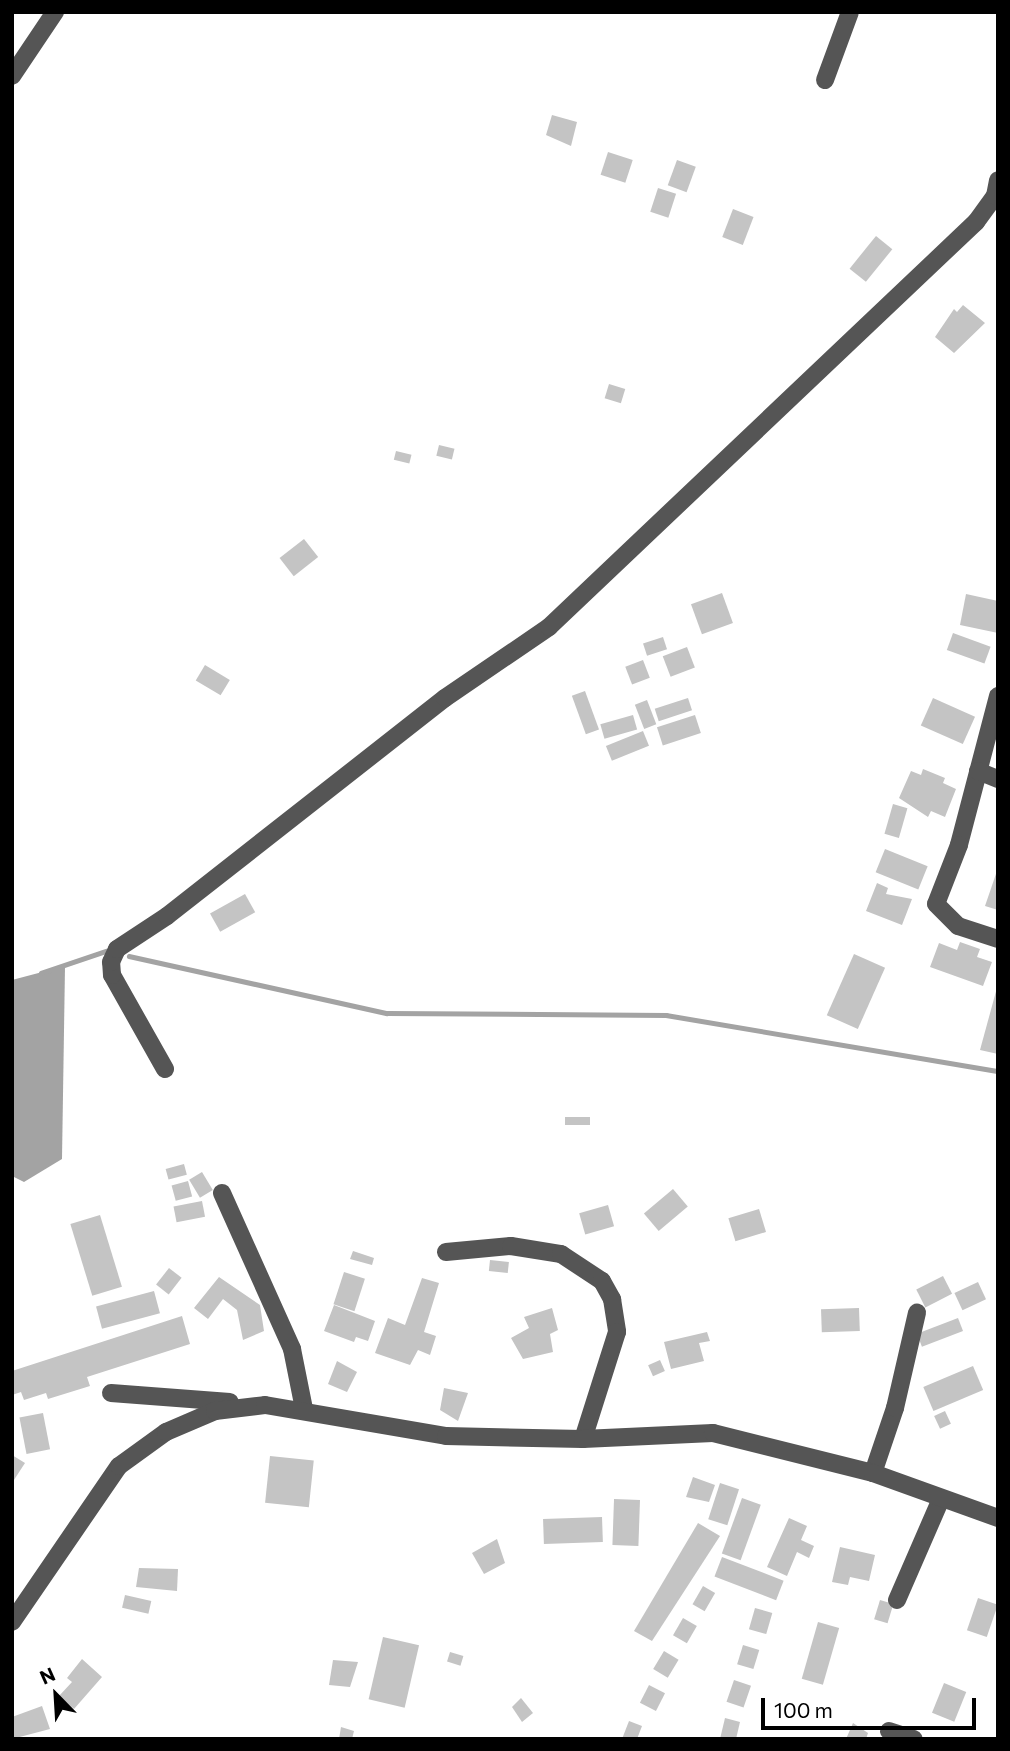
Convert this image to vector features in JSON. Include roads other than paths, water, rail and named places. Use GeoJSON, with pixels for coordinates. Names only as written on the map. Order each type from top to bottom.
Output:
{"type":"FeatureCollection","features":[{"type":"Feature","properties":{"kind":"street"},"geometry":{"type":"LineString","coordinates":[[12,76],[55,12]]}},
{"type":"Feature","properties":{"kind":"street"},"geometry":{"type":"LineString","coordinates":[[825,80],[850,12]]}},
{"type":"Feature","properties":{"kind":"street"},"geometry":{"type":"LineString","coordinates":[[165,1069],[112,975],[111,962],[117,949],[167,916],[445,698],[549,627],[976,222],[995,196],[998,180]]}},
{"type":"Feature","properties":{"kind":"street"},"geometry":{"type":"LineString","coordinates":[[998,696],[960,845],[936,904],[958,926],[998,939]]}},
{"type":"Feature","properties":{"kind":"street"},"geometry":{"type":"LineString","coordinates":[[978,771],[998,779]]}},
{"type":"Feature","properties":{"kind":"street"},"geometry":{"type":"LineString","coordinates":[[222,1193],[292,1349],[304,1409]]}},
{"type":"Feature","properties":{"kind":"street"},"geometry":{"type":"LineString","coordinates":[[446,1252],[511,1246],[561,1254],[602,1281],[612,1299],[617,1332],[583,1439]]}},
{"type":"Feature","properties":{"kind":"street"},"geometry":{"type":"LineString","coordinates":[[873,1473],[895,1408],[917,1313]]}},
{"type":"Feature","properties":{"kind":"street"},"geometry":{"type":"LineString","coordinates":[[111,1393],[304,1409],[446,1436],[583,1439],[713,1433],[873,1473],[998,1518]]}},
{"type":"Feature","properties":{"kind":"street"},"geometry":{"type":"LineString","coordinates":[[12,1622],[119,1466],[166,1432],[215,1410],[265,1405]]}},
{"type":"Feature","properties":{"kind":"street"},"geometry":{"type":"LineString","coordinates":[[897,1600],[941,1499]]}},
{"type":"Feature","properties":{"kind":"street"},"geometry":{"type":"LineString","coordinates":[[889,1731],[914,1739]]}},
{"type":"Feature","properties":{"kind":"waterway"},"geometry":{"type":"LineString","coordinates":[[41,973],[106,951]]}},
{"type":"Feature","properties":{"kind":"waterway"},"geometry":{"type":"LineString","coordinates":[[129,956],[387,1013],[666,1015],[998,1071]]}}]}
